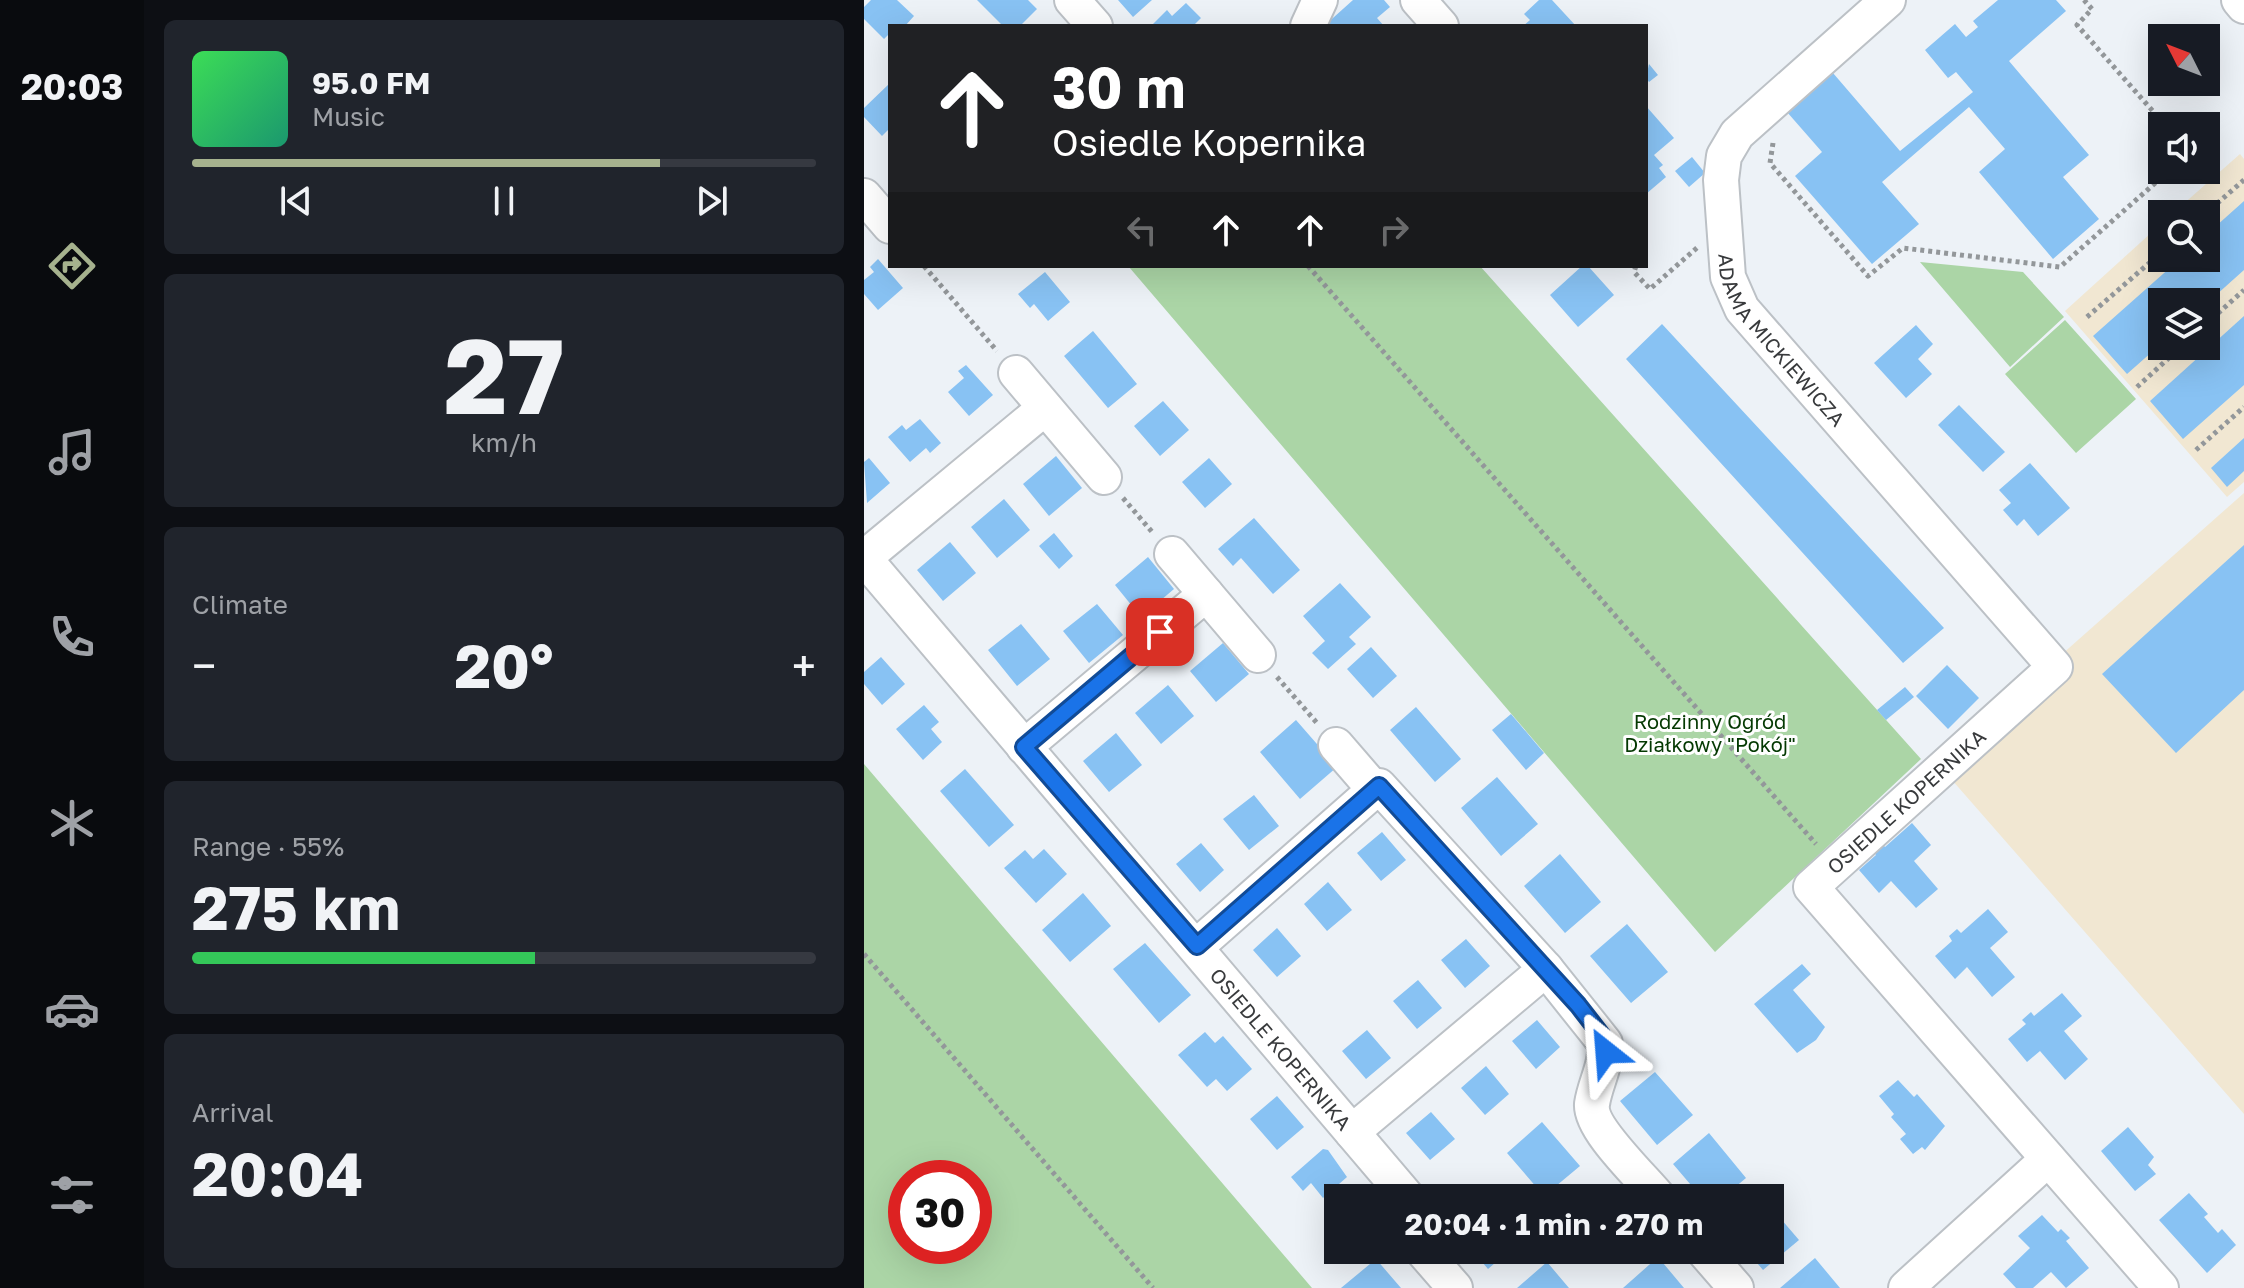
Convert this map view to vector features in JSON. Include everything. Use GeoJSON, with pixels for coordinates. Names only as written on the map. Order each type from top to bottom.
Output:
{"type":"FeatureCollection","features":[{"type":"Feature","properties":{"kind":"street"},"geometry":{"type":"LineString","coordinates":[[1072,0],[1093,24]]}},
{"type":"Feature","properties":{"kind":"street"},"geometry":{"type":"LineString","coordinates":[[1309,24],[1320,0]]}},
{"type":"Feature","properties":{"kind":"street"},"geometry":{"type":"LineString","coordinates":[[1418,0],[1439,24]]}},
{"type":"Feature","properties":{"kind":"street","name":"ADAMA MICKIEWICZA"},"geometry":{"type":"LineString","coordinates":[[1888,0],[1737,134],[1724,156],[1723,224],[1728,277],[1742,309],[2055,667]]}},
{"type":"Feature","properties":{"kind":"street"},"geometry":{"type":"LineString","coordinates":[[2239,0],[2244,6]]}},
{"type":"Feature","properties":{"kind":"street"},"geometry":{"type":"LineString","coordinates":[[1016,373],[1104,477]]}},
{"type":"Feature","properties":{"kind":"street","name":"OSIEDLE KOPERNIKA"},"geometry":{"type":"LineString","coordinates":[[1045,408],[864,558],[1352,1132],[1546,969]]}},
{"type":"Feature","properties":{"kind":"street"},"geometry":{"type":"LineString","coordinates":[[1172,554],[1258,655]]}},
{"type":"Feature","properties":{"kind":"street"},"geometry":{"type":"LineString","coordinates":[[1024,747],[1206,594]]}},
{"type":"Feature","properties":{"kind":"street","name":"OSIEDLE KOPERNIKA"},"geometry":{"type":"LineString","coordinates":[[2055,667],[1811,887],[2161,1288]]}},
{"type":"Feature","properties":{"kind":"street"},"geometry":{"type":"LineString","coordinates":[[1336,745],[1375,790],[1379,786],[1546,969],[1605,1043],[1605,1058],[1592,1104],[1596,1123],[1647,1184]]}},
{"type":"Feature","properties":{"kind":"street","name":"OSIEDLE KOPERNIKA"},"geometry":{"type":"LineString","coordinates":[[1197,946],[1375,790]]}},
{"type":"Feature","properties":{"kind":"street"},"geometry":{"type":"LineString","coordinates":[[1352,1132],[1396,1184]]}},
{"type":"Feature","properties":{"kind":"street"},"geometry":{"type":"LineString","coordinates":[[1909,1286],[2048,1159]]}},
{"type":"Feature","properties":{"kind":"street"},"geometry":{"type":"LineString","coordinates":[[1434,1264],[1455,1288]]}},
{"type":"Feature","properties":{"kind":"street"},"geometry":{"type":"LineString","coordinates":[[1715,1264],[1736,1288]]}},
{"type":"Feature","properties":{"kind":"path"},"geometry":{"type":"LineString","coordinates":[[2084,0],[2092,9],[2077,25],[2154,112]]}},
{"type":"Feature","properties":{"kind":"path"},"geometry":{"type":"LineString","coordinates":[[1778,97],[1770,163],[1868,276],[1903,248],[2060,267],[2154,184]]}},
{"type":"Feature","properties":{"kind":"path"},"geometry":{"type":"LineString","coordinates":[[2220,201],[2244,180]]}},
{"type":"Feature","properties":{"kind":"path"},"geometry":{"type":"LineString","coordinates":[[1635,268],[1634,272],[1650,289],[1723,224]]}},
{"type":"Feature","properties":{"kind":"path"},"geometry":{"type":"LineString","coordinates":[[2087,317],[2148,264]]}},
{"type":"Feature","properties":{"kind":"path"},"geometry":{"type":"LineString","coordinates":[[926,268],[1016,373]]}},
{"type":"Feature","properties":{"kind":"path"},"geometry":{"type":"LineString","coordinates":[[1310,268],[1835,866]]}},
{"type":"Feature","properties":{"kind":"path"},"geometry":{"type":"LineString","coordinates":[[2220,311],[2244,290]]}},
{"type":"Feature","properties":{"kind":"path"},"geometry":{"type":"LineString","coordinates":[[2137,387],[2167,360]]}},
{"type":"Feature","properties":{"kind":"path"},"geometry":{"type":"LineString","coordinates":[[2196,450],[2244,407]]}},
{"type":"Feature","properties":{"kind":"path"},"geometry":{"type":"LineString","coordinates":[[1104,477],[1172,554]]}},
{"type":"Feature","properties":{"kind":"path"},"geometry":{"type":"LineString","coordinates":[[1258,655],[1336,745]]}},
{"type":"Feature","properties":{"kind":"path"},"geometry":{"type":"LineString","coordinates":[[864,954],[1153,1288]]}},
{"type":"Feature","properties":{"kind":"shaded area"},"geometry":{"type":"Polygon","coordinates":[[[2240,154],[2244,159],[2244,482],[2227,497],[2065,311],[2148,236],[2148,272],[2220,272],[2220,200],[2188,200],[2206,184],[2220,184],[2220,172],[2240,154]]]}},
{"type":"Feature","properties":{"kind":"shaded area"},"geometry":{"type":"Polygon","coordinates":[[[2244,493],[2244,1114],[1938,764],[2244,493]]]}},
{"type":"Feature","properties":{"kind":"green space"},"geometry":{"type":"Polygon","coordinates":[[[1920,262],[2023,272],[2064,317],[2010,367],[1920,262]]]}},
{"type":"Feature","properties":{"kind":"green space","name":"Rodzinny Ogród Działkowy \"Pokój\""},"geometry":{"type":"Polygon","coordinates":[[[1130,268],[1482,268],[1921,759],[1715,952],[1130,268]]]}},
{"type":"Feature","properties":{"kind":"green space"},"geometry":{"type":"Polygon","coordinates":[[[2065,320],[2136,399],[2076,453],[2005,374],[2065,320]]]}},
{"type":"Feature","properties":{"kind":"green space"},"geometry":{"type":"Polygon","coordinates":[[[864,764],[1312,1288],[864,1288],[864,764]]]}},
{"type":"Feature","properties":{"kind":"building"},"geometry":{"type":"Polygon","coordinates":[[[871,0],[897,0],[914,16],[907,24],[888,24],[888,35],[884,39],[864,19],[864,7],[871,0]]]}},
{"type":"Feature","properties":{"kind":"building"},"geometry":{"type":"Polygon","coordinates":[[[977,0],[1028,0],[1037,9],[1022,24],[1001,24],[977,0]]]}},
{"type":"Feature","properties":{"kind":"building"},"geometry":{"type":"Polygon","coordinates":[[[1118,0],[1152,0],[1133,17],[1118,0]]]}},
{"type":"Feature","properties":{"kind":"building"},"geometry":{"type":"Polygon","coordinates":[[[1353,0],[1384,0],[1390,7],[1377,18],[1382,24],[1326,24],[1353,0]]]}},
{"type":"Feature","properties":{"kind":"building"},"geometry":{"type":"Polygon","coordinates":[[[1539,0],[1552,0],[1574,24],[1525,24],[1530,20],[1524,14],[1539,0]]]}},
{"type":"Feature","properties":{"kind":"building"},"geometry":{"type":"Polygon","coordinates":[[[1998,0],[2056,0],[2066,11],[2009,61],[2089,155],[2063,177],[2099,219],[2053,259],[1979,172],[2005,149],[1969,107],[1882,182],[1919,224],[1872,264],[1795,176],[1822,152],[1787,112],[1833,73],[1900,151],[1973,92],[1956,72],[1948,78],[1925,50],[1955,24],[1966,37],[1978,27],[1973,21],[1998,0]]]}},
{"type":"Feature","properties":{"kind":"building"},"geometry":{"type":"Polygon","coordinates":[[[1186,3],[1201,18],[1195,24],[1153,24],[1167,10],[1172,16],[1186,3]]]}},
{"type":"Feature","properties":{"kind":"building"},"geometry":{"type":"Polygon","coordinates":[[[1649,64],[1658,75],[1649,82],[1648,81],[1649,64]]]}},
{"type":"Feature","properties":{"kind":"building"},"geometry":{"type":"Polygon","coordinates":[[[888,85],[888,130],[882,136],[864,117],[864,108],[888,85]]]}},
{"type":"Feature","properties":{"kind":"building"},"geometry":{"type":"Polygon","coordinates":[[[1648,108],[1674,138],[1654,155],[1663,165],[1659,168],[1666,177],[1648,192],[1648,108]]]}},
{"type":"Feature","properties":{"kind":"building"},"geometry":{"type":"Polygon","coordinates":[[[1692,157],[1705,173],[1689,187],[1675,171],[1692,157]]]}},
{"type":"Feature","properties":{"kind":"building"},"geometry":{"type":"Polygon","coordinates":[[[2244,201],[2244,270],[2220,291],[2220,288],[2148,288],[2148,355],[2127,374],[2093,336],[2165,272],[2220,272],[2220,222],[2244,201]]]}},
{"type":"Feature","properties":{"kind":"building"},"geometry":{"type":"Polygon","coordinates":[[[878,259],[903,288],[878,310],[864,294],[864,280],[874,272],[870,267],[878,259]]]}},
{"type":"Feature","properties":{"kind":"building"},"geometry":{"type":"Polygon","coordinates":[[[1580,268],[1590,268],[1614,295],[1578,327],[1550,295],[1580,268]]]}},
{"type":"Feature","properties":{"kind":"building"},"geometry":{"type":"Polygon","coordinates":[[[1045,272],[1070,302],[1048,321],[1034,304],[1030,308],[1018,294],[1045,272]]]}},
{"type":"Feature","properties":{"kind":"building"},"geometry":{"type":"Polygon","coordinates":[[[2244,316],[2244,385],[2183,439],[2150,401],[2195,360],[2220,360],[2220,338],[2244,316]]]}},
{"type":"Feature","properties":{"kind":"building"},"geometry":{"type":"Polygon","coordinates":[[[1662,324],[1944,628],[1903,663],[1626,359],[1662,324]]]}},
{"type":"Feature","properties":{"kind":"building"},"geometry":{"type":"Polygon","coordinates":[[[1916,325],[1933,344],[1918,359],[1932,374],[1906,398],[1874,363],[1916,325]]]}},
{"type":"Feature","properties":{"kind":"building"},"geometry":{"type":"Polygon","coordinates":[[[1093,331],[1137,384],[1108,408],[1064,356],[1093,331]]]}},
{"type":"Feature","properties":{"kind":"building"},"geometry":{"type":"Polygon","coordinates":[[[966,365],[993,395],[969,416],[948,392],[964,378],[958,371],[966,365]]]}},
{"type":"Feature","properties":{"kind":"building"},"geometry":{"type":"Polygon","coordinates":[[[1163,401],[1189,430],[1160,456],[1134,426],[1163,401]]]}},
{"type":"Feature","properties":{"kind":"building"},"geometry":{"type":"Polygon","coordinates":[[[1959,405],[2005,452],[1983,472],[1938,425],[1959,405]]]}},
{"type":"Feature","properties":{"kind":"building"},"geometry":{"type":"Polygon","coordinates":[[[920,419],[941,443],[930,453],[926,448],[910,462],[888,437],[902,425],[906,430],[920,419]]]}},
{"type":"Feature","properties":{"kind":"building"},"geometry":{"type":"Polygon","coordinates":[[[2244,438],[2244,471],[2227,487],[2211,468],[2244,438]]]}},
{"type":"Feature","properties":{"kind":"building"},"geometry":{"type":"Polygon","coordinates":[[[1056,456],[1082,488],[1049,516],[1023,484],[1056,456]]]}},
{"type":"Feature","properties":{"kind":"building"},"geometry":{"type":"Polygon","coordinates":[[[869,458],[890,483],[867,503],[864,462],[869,458]]]}},
{"type":"Feature","properties":{"kind":"building"},"geometry":{"type":"Polygon","coordinates":[[[1209,458],[1232,484],[1205,508],[1182,482],[1209,458]]]}},
{"type":"Feature","properties":{"kind":"building"},"geometry":{"type":"Polygon","coordinates":[[[2030,463],[2070,508],[2038,536],[2024,519],[2017,526],[2003,510],[2011,503],[1999,490],[2030,463]]]}},
{"type":"Feature","properties":{"kind":"building"},"geometry":{"type":"Polygon","coordinates":[[[1004,499],[1030,530],[997,558],[971,527],[1004,499]]]}},
{"type":"Feature","properties":{"kind":"building"},"geometry":{"type":"Polygon","coordinates":[[[1254,518],[1300,570],[1273,594],[1241,558],[1233,566],[1218,549],[1254,518]]]}},
{"type":"Feature","properties":{"kind":"building"},"geometry":{"type":"Polygon","coordinates":[[[1054,533],[1073,556],[1059,569],[1039,546],[1054,533]]]}},
{"type":"Feature","properties":{"kind":"building"},"geometry":{"type":"Polygon","coordinates":[[[950,542],[976,573],[943,601],[917,570],[950,542]]]}},
{"type":"Feature","properties":{"kind":"building"},"geometry":{"type":"Polygon","coordinates":[[[2244,545],[2244,690],[2176,753],[2102,674],[2244,545]]]}},
{"type":"Feature","properties":{"kind":"building"},"geometry":{"type":"Polygon","coordinates":[[[1148,557],[1174,589],[1141,617],[1115,585],[1148,557]]]}},
{"type":"Feature","properties":{"kind":"building"},"geometry":{"type":"Polygon","coordinates":[[[1340,583],[1371,617],[1349,637],[1356,644],[1328,669],[1312,653],[1325,641],[1303,616],[1340,583]]]}},
{"type":"Feature","properties":{"kind":"building"},"geometry":{"type":"Polygon","coordinates":[[[1097,604],[1123,635],[1089,663],[1063,631],[1097,604]]]}},
{"type":"Feature","properties":{"kind":"building"},"geometry":{"type":"Polygon","coordinates":[[[1021,624],[1050,659],[1017,686],[988,650],[1021,624]]]}},
{"type":"Feature","properties":{"kind":"building"},"geometry":{"type":"Polygon","coordinates":[[[1223,643],[1249,674],[1216,702],[1190,671],[1223,643]]]}},
{"type":"Feature","properties":{"kind":"building"},"geometry":{"type":"Polygon","coordinates":[[[1371,647],[1397,676],[1373,698],[1347,669],[1371,647]]]}},
{"type":"Feature","properties":{"kind":"building"},"geometry":{"type":"Polygon","coordinates":[[[881,657],[905,684],[882,705],[864,684],[864,672],[881,657]]]}},
{"type":"Feature","properties":{"kind":"building"},"geometry":{"type":"Polygon","coordinates":[[[1947,665],[1979,698],[1948,729],[1916,696],[1947,665]]]}},
{"type":"Feature","properties":{"kind":"building"},"geometry":{"type":"Polygon","coordinates":[[[1168,685],[1194,716],[1161,744],[1135,713],[1168,685]]]}},
{"type":"Feature","properties":{"kind":"building"},"geometry":{"type":"Polygon","coordinates":[[[1905,687],[1914,697],[1886,720],[1877,710],[1905,687]]]}},
{"type":"Feature","properties":{"kind":"building"},"geometry":{"type":"Polygon","coordinates":[[[924,705],[939,722],[931,729],[942,742],[923,760],[896,729],[924,705]]]}},
{"type":"Feature","properties":{"kind":"building"},"geometry":{"type":"Polygon","coordinates":[[[1416,707],[1461,759],[1435,782],[1390,730],[1416,707]]]}},
{"type":"Feature","properties":{"kind":"building"},"geometry":{"type":"Polygon","coordinates":[[[1511,714],[1544,753],[1526,770],[1492,730],[1511,714]]]}},
{"type":"Feature","properties":{"kind":"building"},"geometry":{"type":"Polygon","coordinates":[[[1296,720],[1337,767],[1300,799],[1260,752],[1296,720]]]}},
{"type":"Feature","properties":{"kind":"building"},"geometry":{"type":"Polygon","coordinates":[[[1116,733],[1142,765],[1109,792],[1083,761],[1116,733]]]}},
{"type":"Feature","properties":{"kind":"building"},"geometry":{"type":"Polygon","coordinates":[[[965,769],[1014,825],[989,847],[940,791],[965,769]]]}},
{"type":"Feature","properties":{"kind":"building"},"geometry":{"type":"Polygon","coordinates":[[[1497,777],[1538,824],[1501,856],[1461,808],[1497,777]]]}},
{"type":"Feature","properties":{"kind":"building"},"geometry":{"type":"Polygon","coordinates":[[[1254,795],[1279,826],[1249,850],[1223,819],[1254,795]]]}},
{"type":"Feature","properties":{"kind":"building"},"geometry":{"type":"Polygon","coordinates":[[[1912,823],[1931,845],[1914,861],[1938,889],[1916,908],[1891,881],[1879,893],[1859,870],[1876,855],[1872,850],[1881,842],[1885,847],[1912,823]]]}},
{"type":"Feature","properties":{"kind":"building"},"geometry":{"type":"Polygon","coordinates":[[[1382,832],[1406,860],[1381,881],[1357,853],[1382,832]]]}},
{"type":"Feature","properties":{"kind":"building"},"geometry":{"type":"Polygon","coordinates":[[[1201,843],[1224,870],[1200,892],[1176,864],[1201,843]]]}},
{"type":"Feature","properties":{"kind":"building"},"geometry":{"type":"Polygon","coordinates":[[[1044,849],[1067,874],[1036,903],[1004,868],[1025,850],[1033,859],[1044,849]]]}},
{"type":"Feature","properties":{"kind":"building"},"geometry":{"type":"Polygon","coordinates":[[[1560,854],[1601,902],[1565,933],[1524,886],[1560,854]]]}},
{"type":"Feature","properties":{"kind":"building"},"geometry":{"type":"Polygon","coordinates":[[[1328,882],[1352,910],[1327,931],[1304,904],[1328,882]]]}},
{"type":"Feature","properties":{"kind":"building"},"geometry":{"type":"Polygon","coordinates":[[[1083,893],[1111,926],[1070,962],[1042,930],[1083,893]]]}},
{"type":"Feature","properties":{"kind":"building"},"geometry":{"type":"Polygon","coordinates":[[[1988,909],[2008,932],[1990,948],[2015,977],[1992,997],[1967,967],[1955,979],[1935,956],[1952,941],[1949,936],[1957,929],[1961,933],[1988,909]]]}},
{"type":"Feature","properties":{"kind":"building"},"geometry":{"type":"Polygon","coordinates":[[[1627,924],[1668,972],[1631,1003],[1590,956],[1627,924]]]}},
{"type":"Feature","properties":{"kind":"building"},"geometry":{"type":"Polygon","coordinates":[[[1277,928],[1301,956],[1277,977],[1253,950],[1277,928]]]}},
{"type":"Feature","properties":{"kind":"building"},"geometry":{"type":"Polygon","coordinates":[[[1466,939],[1490,966],[1465,988],[1441,960],[1466,939]]]}},
{"type":"Feature","properties":{"kind":"building"},"geometry":{"type":"Polygon","coordinates":[[[1145,943],[1191,995],[1159,1023],[1113,969],[1145,943]]]}},
{"type":"Feature","properties":{"kind":"building"},"geometry":{"type":"Polygon","coordinates":[[[1802,964],[1811,974],[1793,990],[1825,1027],[1816,1040],[1797,1053],[1754,1004],[1802,964]]]}},
{"type":"Feature","properties":{"kind":"building"},"geometry":{"type":"Polygon","coordinates":[[[1418,980],[1442,1008],[1417,1029],[1393,1001],[1418,980]]]}},
{"type":"Feature","properties":{"kind":"building"},"geometry":{"type":"Polygon","coordinates":[[[2062,993],[2082,1016],[2064,1031],[2088,1059],[2065,1080],[2040,1051],[2027,1062],[2008,1039],[2026,1024],[2022,1020],[2031,1012],[2034,1016],[2062,993]]]}},
{"type":"Feature","properties":{"kind":"building"},"geometry":{"type":"Polygon","coordinates":[[[1537,1020],[1560,1047],[1536,1069],[1512,1041],[1537,1020]]]}},
{"type":"Feature","properties":{"kind":"building"},"geometry":{"type":"Polygon","coordinates":[[[1367,1030],[1391,1058],[1366,1079],[1342,1051],[1367,1030]]]}},
{"type":"Feature","properties":{"kind":"building"},"geometry":{"type":"Polygon","coordinates":[[[1205,1032],[1215,1043],[1223,1036],[1252,1069],[1227,1091],[1216,1079],[1207,1087],[1178,1055],[1205,1032]]]}},
{"type":"Feature","properties":{"kind":"building"},"geometry":{"type":"Polygon","coordinates":[[[1486,1066],[1509,1094],[1485,1115],[1461,1088],[1486,1066]]]}},
{"type":"Feature","properties":{"kind":"building"},"geometry":{"type":"Polygon","coordinates":[[[1655,1072],[1693,1115],[1657,1145],[1620,1101],[1655,1072]]]}},
{"type":"Feature","properties":{"kind":"building"},"geometry":{"type":"Polygon","coordinates":[[[1898,1080],[1914,1097],[1917,1094],[1945,1126],[1925,1150],[1922,1147],[1913,1154],[1900,1139],[1906,1134],[1879,1096],[1898,1080]]]}},
{"type":"Feature","properties":{"kind":"building"},"geometry":{"type":"Polygon","coordinates":[[[1277,1096],[1304,1127],[1277,1150],[1250,1119],[1277,1096]]]}},
{"type":"Feature","properties":{"kind":"building"},"geometry":{"type":"Polygon","coordinates":[[[1431,1112],[1455,1139],[1430,1160],[1406,1133],[1431,1112]]]}},
{"type":"Feature","properties":{"kind":"building"},"geometry":{"type":"Polygon","coordinates":[[[1542,1122],[1580,1166],[1558,1184],[1534,1184],[1507,1153],[1542,1122]]]}},
{"type":"Feature","properties":{"kind":"building"},"geometry":{"type":"Polygon","coordinates":[[[2128,1127],[2154,1157],[2148,1165],[2156,1174],[2135,1191],[2101,1151],[2128,1127]]]}},
{"type":"Feature","properties":{"kind":"building"},"geometry":{"type":"Polygon","coordinates":[[[1709,1133],[1746,1178],[1739,1184],[1690,1184],[1673,1164],[1709,1133]]]}},
{"type":"Feature","properties":{"kind":"building"},"geometry":{"type":"Polygon","coordinates":[[[1323,1149],[1328,1150],[1347,1177],[1339,1184],[1324,1184],[1323,1198],[1311,1183],[1303,1191],[1291,1177],[1323,1149]]]}},
{"type":"Feature","properties":{"kind":"building"},"geometry":{"type":"Polygon","coordinates":[[[2189,1193],[2208,1214],[2204,1217],[2218,1233],[2222,1229],[2236,1245],[2207,1273],[2159,1220],[2189,1193]]]}},
{"type":"Feature","properties":{"kind":"building"},"geometry":{"type":"Polygon","coordinates":[[[2042,1215],[2058,1232],[2061,1229],[2070,1238],[2066,1241],[2089,1268],[2066,1288],[2051,1272],[2033,1288],[2016,1288],[2003,1274],[2030,1248],[2018,1236],[2042,1215]]]}},
{"type":"Feature","properties":{"kind":"building"},"geometry":{"type":"Polygon","coordinates":[[[1784,1222],[1799,1240],[1784,1252],[1784,1222]]]}},
{"type":"Feature","properties":{"kind":"building"},"geometry":{"type":"Polygon","coordinates":[[[1815,1258],[1840,1288],[1780,1288],[1815,1258]]]}},
{"type":"Feature","properties":{"kind":"building"},"geometry":{"type":"Polygon","coordinates":[[[1370,1264],[1380,1264],[1401,1288],[1341,1288],[1370,1264]]]}},
{"type":"Feature","properties":{"kind":"building"},"geometry":{"type":"Polygon","coordinates":[[[1545,1264],[1549,1264],[1569,1288],[1517,1288],[1545,1264]]]}},
{"type":"Feature","properties":{"kind":"building"},"geometry":{"type":"Polygon","coordinates":[[[1650,1264],[1664,1264],[1684,1288],[1623,1288],[1650,1264]]]}},
{"type":"Feature","properties":{"kind":"route"},"geometry":{"type":"LineString","coordinates":[[1160,632],[1024,747],[1197,946],[1379,786],[1578,1005],[1602,1036],[1606,1052]]}}]}
